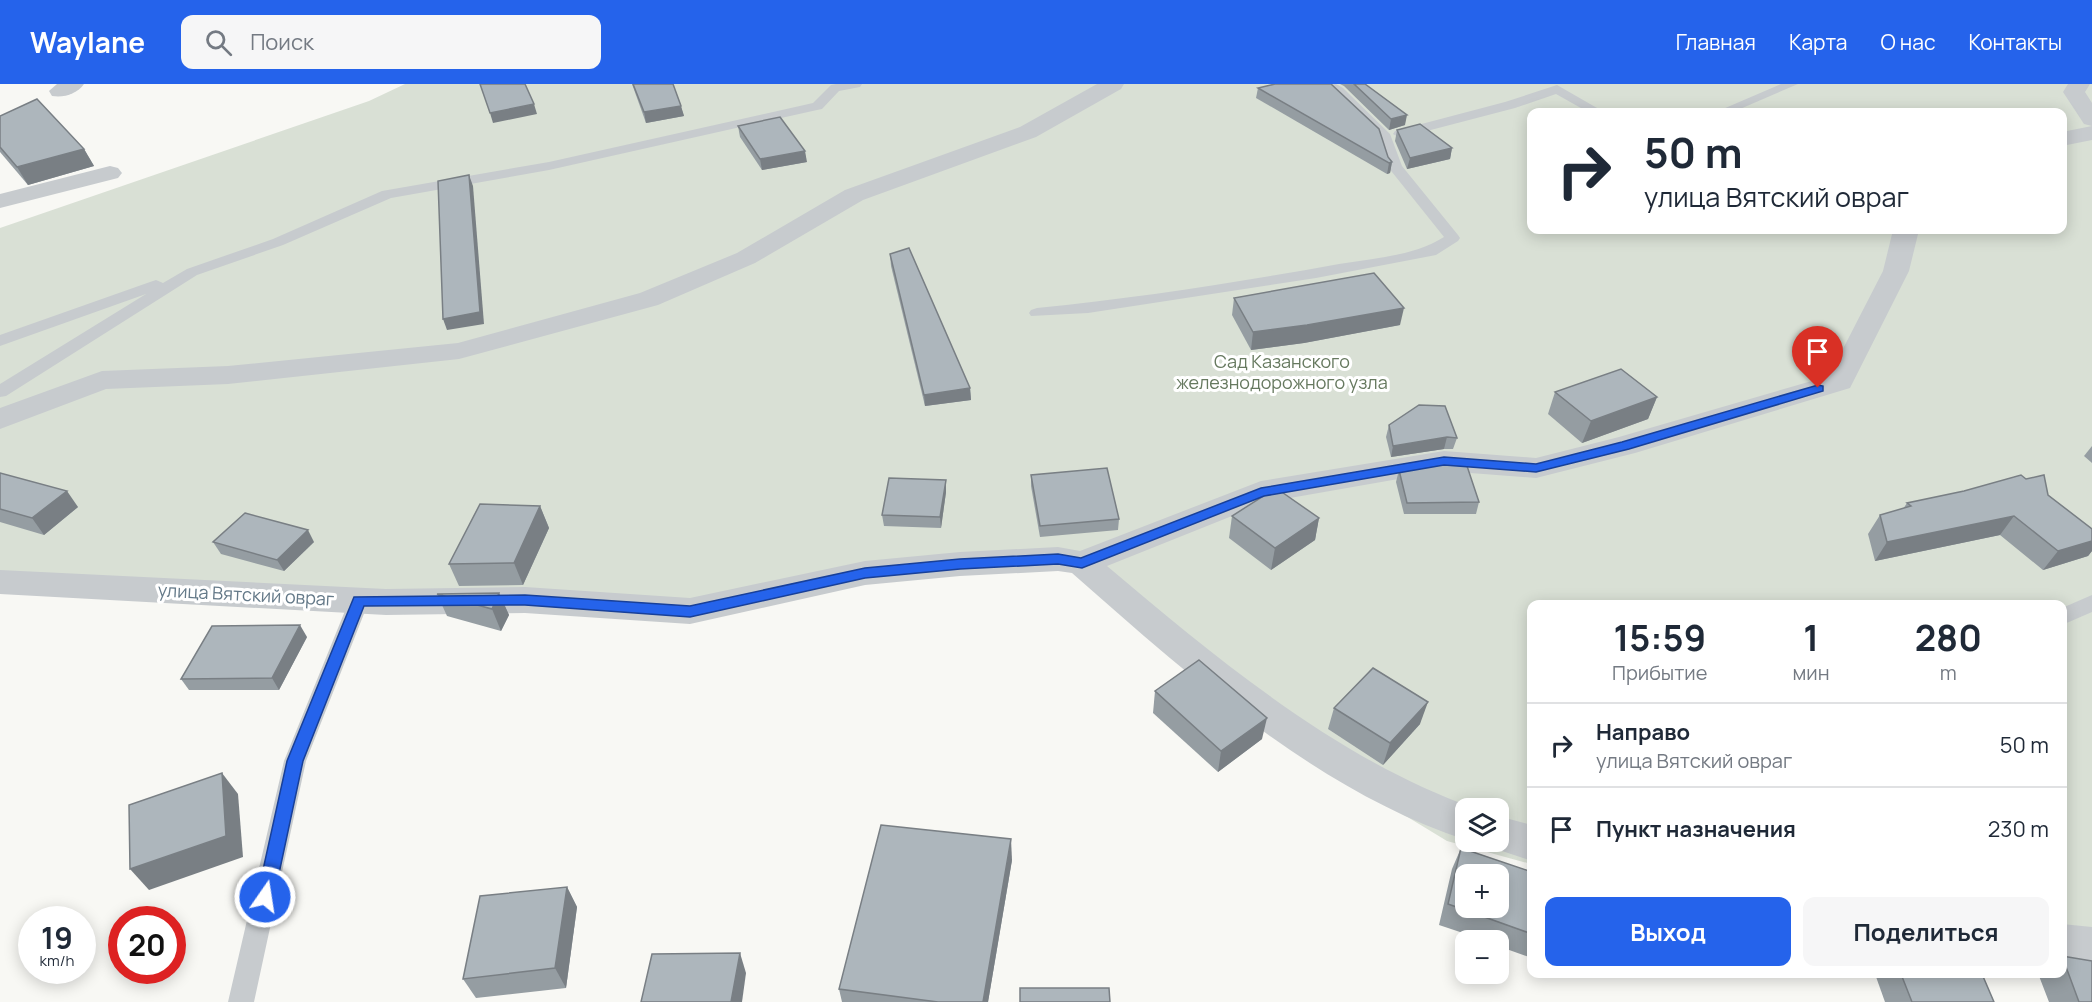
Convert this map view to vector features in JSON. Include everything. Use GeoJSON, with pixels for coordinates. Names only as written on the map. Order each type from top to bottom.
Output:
{"type":"FeatureCollection","features":[{"type":"Feature","properties":{"kind":"street"},"geometry":{"type":"LineString","coordinates":[[0,419],[102,380],[228,375],[459,351],[649,299],[746,258],[854,195],[1028,132],[1113,84]]}},
{"type":"Feature","properties":{"kind":"street"},"geometry":{"type":"LineString","coordinates":[[2079,84],[2074,92],[2092,119]]}},
{"type":"Feature","properties":{"kind":"street"},"geometry":{"type":"LineString","coordinates":[[2067,138],[2092,133]]}},
{"type":"Feature","properties":{"kind":"street"},"geometry":{"type":"LineString","coordinates":[[0,201],[110,173]]}},
{"type":"Feature","properties":{"kind":"street","name":"улица Вятский овраг"},"geometry":{"type":"LineString","coordinates":[[0,582],[359,601],[525,600],[690,611],[865,573],[960,564],[1058,559],[1082,563],[1261,492],[1444,461],[1536,468],[1624,446],[1840,382],[1896,271],[1905,234]]}},
{"type":"Feature","properties":{"kind":"street"},"geometry":{"type":"LineString","coordinates":[[1082,563],[1191,657],[1327,755],[1435,813],[1455,819]]}},
{"type":"Feature","properties":{"kind":"street"},"geometry":{"type":"LineString","coordinates":[[1509,836],[1527,842]]}},
{"type":"Feature","properties":{"kind":"street"},"geometry":{"type":"LineString","coordinates":[[2067,944],[2092,947]]}},
{"type":"Feature","properties":{"kind":"lane"},"geometry":{"type":"LineString","coordinates":[[0,341],[278,242],[387,194],[549,166],[817,106],[833,86],[855,84]]}},
{"type":"Feature","properties":{"kind":"lane"},"geometry":{"type":"LineString","coordinates":[[1037,313],[1088,308],[1316,273],[1431,252],[1453,238],[1395,167],[1385,137],[1328,84]]}},
{"type":"Feature","properties":{"kind":"lane"},"geometry":{"type":"LineString","coordinates":[[1733,108],[1792,84]]}},
{"type":"Feature","properties":{"kind":"lane"},"geometry":{"type":"LineString","coordinates":[[1385,137],[1510,105],[1554,86],[1591,108]]}},
{"type":"Feature","properties":{"kind":"lane"},"geometry":{"type":"LineString","coordinates":[[0,392],[192,272]]}},
{"type":"Feature","properties":{"kind":"lane"},"geometry":{"type":"LineString","coordinates":[[241,1002],[295,761],[359,601]]}},
{"type":"Feature","properties":{"kind":"lane"},"geometry":{"type":"LineString","coordinates":[[2067,615],[2092,603]]}},
{"type":"Feature","properties":{"kind":"green space","name":"Сад Казанского железнодорожного узла"},"geometry":{"type":"Polygon","coordinates":[[[405,84],[2092,84],[2092,968],[2067,965],[2067,600],[1527,600],[1527,863],[1487,852],[1509,852],[1509,798],[1455,798],[1455,843],[1447,841],[1279,739],[1058,559],[960,564],[690,611],[0,582],[0,228],[369,101],[405,84]]]}},
{"type":"Feature","properties":{"kind":"building"},"geometry":{"type":"Polygon","coordinates":[[[480,84],[525,84],[534,104],[490,113],[480,84]]]}},
{"type":"Feature","properties":{"kind":"building"},"geometry":{"type":"Polygon","coordinates":[[[633,84],[673,84],[681,106],[644,112],[633,84]]]}},
{"type":"Feature","properties":{"kind":"building"},"geometry":{"type":"Polygon","coordinates":[[[1275,84],[1331,84],[1379,129],[1388,157],[1392,162],[1389,163],[1258,88],[1275,84]]]}},
{"type":"Feature","properties":{"kind":"building"},"geometry":{"type":"Polygon","coordinates":[[[1354,84],[1365,84],[1407,115],[1391,119],[1354,84]]]}},
{"type":"Feature","properties":{"kind":"building"},"geometry":{"type":"Polygon","coordinates":[[[37,99],[84,149],[17,167],[0,147],[0,116],[37,99]]]}},
{"type":"Feature","properties":{"kind":"building"},"geometry":{"type":"Polygon","coordinates":[[[780,117],[805,151],[760,159],[738,126],[780,117]]]}},
{"type":"Feature","properties":{"kind":"building"},"geometry":{"type":"Polygon","coordinates":[[[1420,124],[1452,148],[1410,158],[1397,130],[1420,124]]]}},
{"type":"Feature","properties":{"kind":"building"},"geometry":{"type":"Polygon","coordinates":[[[469,175],[480,312],[443,319],[438,181],[469,175]]]}},
{"type":"Feature","properties":{"kind":"building"},"geometry":{"type":"Polygon","coordinates":[[[909,248],[970,388],[924,395],[890,254],[909,248]]]}},
{"type":"Feature","properties":{"kind":"building"},"geometry":{"type":"Polygon","coordinates":[[[1374,273],[1404,308],[1253,332],[1234,298],[1374,273]]]}},
{"type":"Feature","properties":{"kind":"building"},"geometry":{"type":"Polygon","coordinates":[[[1621,369],[1657,397],[1591,421],[1555,392],[1621,369]]]}},
{"type":"Feature","properties":{"kind":"building"},"geometry":{"type":"Polygon","coordinates":[[[1419,405],[1445,406],[1457,438],[1447,437],[1393,446],[1389,425],[1419,405]]]}},
{"type":"Feature","properties":{"kind":"building"},"geometry":{"type":"Polygon","coordinates":[[[1447,462],[1466,463],[1479,502],[1407,503],[1399,470],[1447,462]]]}},
{"type":"Feature","properties":{"kind":"building"},"geometry":{"type":"Polygon","coordinates":[[[1107,468],[1119,519],[1040,526],[1031,475],[1107,468]]]}},
{"type":"Feature","properties":{"kind":"building"},"geometry":{"type":"Polygon","coordinates":[[[0,473],[67,491],[32,518],[0,509],[0,473]]]}},
{"type":"Feature","properties":{"kind":"building"},"geometry":{"type":"Polygon","coordinates":[[[2021,475],[2026,479],[2044,475],[2048,495],[2092,529],[2092,541],[2058,551],[2014,516],[1887,542],[1880,515],[1911,506],[1907,503],[1964,491],[2021,475]]]}},
{"type":"Feature","properties":{"kind":"building"},"geometry":{"type":"Polygon","coordinates":[[[889,478],[946,480],[940,517],[882,515],[889,478]]]}},
{"type":"Feature","properties":{"kind":"building"},"geometry":{"type":"Polygon","coordinates":[[[1276,488],[1319,518],[1275,548],[1232,516],[1276,488]]]}},
{"type":"Feature","properties":{"kind":"building"},"geometry":{"type":"Polygon","coordinates":[[[480,504],[540,506],[514,563],[449,564],[480,504]]]}},
{"type":"Feature","properties":{"kind":"building"},"geometry":{"type":"Polygon","coordinates":[[[245,513],[308,530],[277,560],[213,542],[245,513]]]}},
{"type":"Feature","properties":{"kind":"building"},"geometry":{"type":"Polygon","coordinates":[[[499,593],[492,609],[437,594],[499,593]]]}},
{"type":"Feature","properties":{"kind":"building"},"geometry":{"type":"Polygon","coordinates":[[[300,625],[272,678],[181,679],[212,626],[300,625]]]}},
{"type":"Feature","properties":{"kind":"building"},"geometry":{"type":"Polygon","coordinates":[[[1199,660],[1267,718],[1221,751],[1155,691],[1199,660]]]}},
{"type":"Feature","properties":{"kind":"building"},"geometry":{"type":"Polygon","coordinates":[[[1373,668],[1428,702],[1390,743],[1334,708],[1373,668]]]}},
{"type":"Feature","properties":{"kind":"building"},"geometry":{"type":"Polygon","coordinates":[[[222,773],[226,836],[130,869],[129,805],[222,773]]]}},
{"type":"Feature","properties":{"kind":"building"},"geometry":{"type":"Polygon","coordinates":[[[881,825],[1011,839],[983,1002],[938,1002],[839,989],[881,825]]]}},
{"type":"Feature","properties":{"kind":"building"},"geometry":{"type":"Polygon","coordinates":[[[1460,852],[1473,852],[1508,864],[1457,864],[1460,852]]]}},
{"type":"Feature","properties":{"kind":"building"},"geometry":{"type":"Polygon","coordinates":[[[1509,864],[1527,870],[1527,932],[1487,918],[1509,918],[1509,864]]]}},
{"type":"Feature","properties":{"kind":"building"},"geometry":{"type":"Polygon","coordinates":[[[1455,874],[1455,906],[1448,904],[1455,874]]]}},
{"type":"Feature","properties":{"kind":"building"},"geometry":{"type":"Polygon","coordinates":[[[567,887],[555,968],[463,979],[480,896],[567,887]]]}},
{"type":"Feature","properties":{"kind":"building"},"geometry":{"type":"Polygon","coordinates":[[[740,953],[731,1002],[641,1002],[652,954],[740,953]]]}},
{"type":"Feature","properties":{"kind":"building"},"geometry":{"type":"Polygon","coordinates":[[[2067,957],[2092,961],[2092,1002],[2079,1002],[2067,970],[2067,957]]]}},
{"type":"Feature","properties":{"kind":"building"},"geometry":{"type":"Polygon","coordinates":[[[1903,978],[1984,978],[1994,1002],[1912,1002],[1903,978]]]}},
{"type":"Feature","properties":{"kind":"building"},"geometry":{"type":"Polygon","coordinates":[[[1020,988],[1109,988],[1110,1002],[1020,1002],[1020,988]]]}},
{"type":"Feature","properties":{"kind":"route"},"geometry":{"type":"LineString","coordinates":[[265,897],[295,761],[359,601],[525,600],[690,611],[865,573],[960,564],[1058,559],[1082,563],[1261,492],[1444,461],[1536,468],[1624,446],[1818,388]]}}]}
